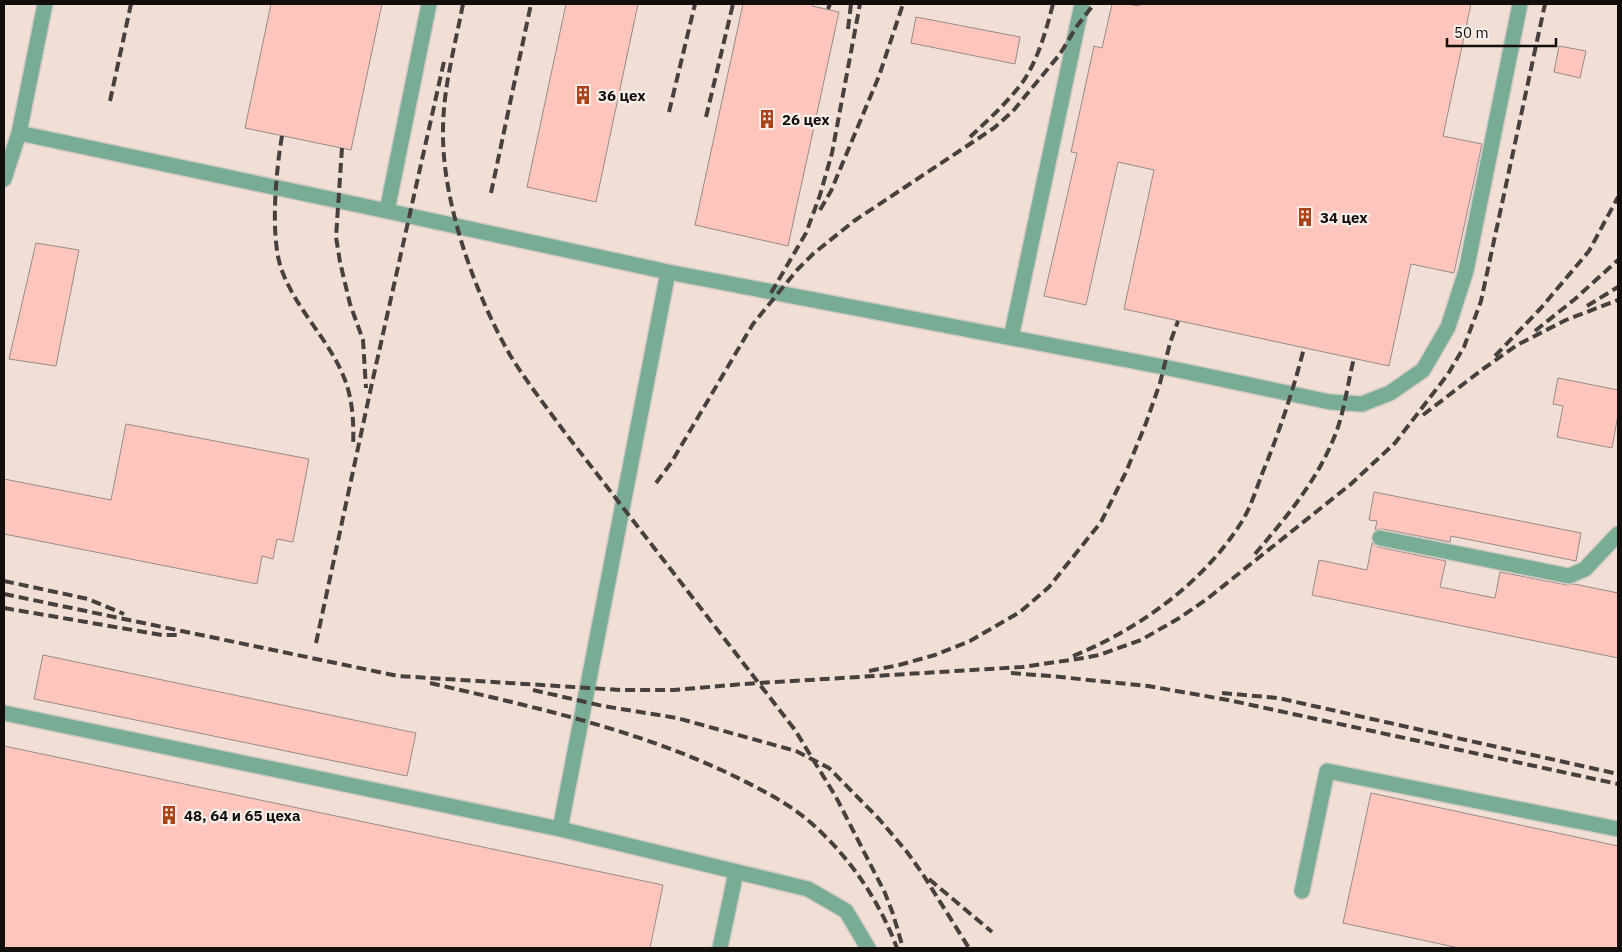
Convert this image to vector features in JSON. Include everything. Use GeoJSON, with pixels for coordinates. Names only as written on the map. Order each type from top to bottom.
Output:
{"type":"FeatureCollection","features":[{"type":"Feature","properties":{"kind":"lane"},"geometry":{"type":"LineString","coordinates":[[4,179],[19,132],[45,4]]}},
{"type":"Feature","properties":{"kind":"lane"},"geometry":{"type":"LineString","coordinates":[[387,211],[429,4]]}},
{"type":"Feature","properties":{"kind":"lane"},"geometry":{"type":"LineString","coordinates":[[1011,338],[1082,4]]}},
{"type":"Feature","properties":{"kind":"lane"},"geometry":{"type":"LineString","coordinates":[[19,132],[668,272],[1330,402],[1362,404],[1390,393],[1423,370],[1448,327],[1466,271],[1520,4]]}},
{"type":"Feature","properties":{"kind":"lane"},"geometry":{"type":"LineString","coordinates":[[560,830],[668,272]]}},
{"type":"Feature","properties":{"kind":"lane"},"geometry":{"type":"LineString","coordinates":[[1380,538],[1569,576],[1585,569],[1618,534]]}},
{"type":"Feature","properties":{"kind":"lane"},"geometry":{"type":"LineString","coordinates":[[4,713],[560,830],[808,889],[846,912],[868,948]]}},
{"type":"Feature","properties":{"kind":"lane"},"geometry":{"type":"LineString","coordinates":[[1302,891],[1327,771],[1618,828]]}},
{"type":"Feature","properties":{"kind":"lane"},"geometry":{"type":"LineString","coordinates":[[720,948],[736,872]]}},
{"type":"Feature","properties":{"kind":"shaded area"},"geometry":{"type":"Polygon","coordinates":[[[4,4],[1618,4],[1618,948],[4,948],[4,4]]]}},
{"type":"Feature","properties":{"kind":"building"},"geometry":{"type":"Polygon","coordinates":[[[271,4],[382,4],[351,150],[245,128],[271,4]]]}},
{"type":"Feature","properties":{"kind":"building","name":"36 цех"},"geometry":{"type":"Polygon","coordinates":[[[566,4],[638,4],[596,202],[527,187],[566,4]]]}},
{"type":"Feature","properties":{"kind":"building","name":"26 цех"},"geometry":{"type":"Polygon","coordinates":[[[743,4],[813,4],[812,6],[839,12],[788,246],[695,225],[743,4]]]}},
{"type":"Feature","properties":{"kind":"building","name":"34 цех"},"geometry":{"type":"Polygon","coordinates":[[[1112,4],[1139,6],[1140,4],[1471,4],[1443,136],[1482,144],[1454,273],[1411,264],[1389,366],[1124,309],[1154,170],[1118,162],[1086,305],[1044,296],[1077,153],[1071,152],[1094,46],[1102,48],[1112,4]]]}},
{"type":"Feature","properties":{"kind":"building"},"geometry":{"type":"Polygon","coordinates":[[[916,17],[1020,37],[1015,64],[911,43],[916,17]]]}},
{"type":"Feature","properties":{"kind":"building"},"geometry":{"type":"Polygon","coordinates":[[[1559,46],[1586,51],[1580,78],[1554,72],[1559,46]]]}},
{"type":"Feature","properties":{"kind":"building"},"geometry":{"type":"Polygon","coordinates":[[[36,243],[79,250],[56,366],[9,359],[36,243]]]}},
{"type":"Feature","properties":{"kind":"building"},"geometry":{"type":"Polygon","coordinates":[[[1558,378],[1618,390],[1618,415],[1612,448],[1557,437],[1563,406],[1553,404],[1558,378]]]}},
{"type":"Feature","properties":{"kind":"building"},"geometry":{"type":"Polygon","coordinates":[[[126,424],[309,459],[293,542],[277,539],[273,559],[262,556],[257,584],[4,534],[4,479],[111,500],[126,424]]]}},
{"type":"Feature","properties":{"kind":"building"},"geometry":{"type":"Polygon","coordinates":[[[1374,492],[1581,533],[1576,561],[1451,536],[1450,542],[1382,529],[1375,530],[1377,521],[1369,520],[1374,492]]]}},
{"type":"Feature","properties":{"kind":"building"},"geometry":{"type":"Polygon","coordinates":[[[1372,543],[1378,547],[1446,561],[1440,587],[1495,598],[1500,572],[1618,593],[1618,658],[1312,595],[1319,560],[1367,570],[1372,543]]]}},
{"type":"Feature","properties":{"kind":"building"},"geometry":{"type":"Polygon","coordinates":[[[43,655],[416,733],[407,776],[34,699],[43,655]]]}},
{"type":"Feature","properties":{"kind":"building","name":"48, 64 и 65 цеха"},"geometry":{"type":"Polygon","coordinates":[[[4,746],[663,885],[650,948],[4,948],[4,746]]]}},
{"type":"Feature","properties":{"kind":"building"},"geometry":{"type":"Polygon","coordinates":[[[1371,793],[1618,846],[1618,948],[1459,948],[1343,923],[1371,793]]]}},
{"type":"Feature","properties":{"kind":"railway"},"geometry":{"type":"LineString","coordinates":[[110,101],[131,4]]}},
{"type":"Feature","properties":{"kind":"railway"},"geometry":{"type":"LineString","coordinates":[[463,4],[445,99],[444,159],[448,187],[463,247],[473,276],[497,331],[522,374],[563,430],[795,730],[836,797],[885,893],[903,948]]}},
{"type":"Feature","properties":{"kind":"railway"},"geometry":{"type":"LineString","coordinates":[[491,193],[531,4]]}},
{"type":"Feature","properties":{"kind":"railway"},"geometry":{"type":"LineString","coordinates":[[669,112],[695,4]]}},
{"type":"Feature","properties":{"kind":"railway"},"geometry":{"type":"LineString","coordinates":[[706,117],[733,4]]}},
{"type":"Feature","properties":{"kind":"railway"},"geometry":{"type":"LineString","coordinates":[[828,9],[830,4]]}},
{"type":"Feature","properties":{"kind":"railway"},"geometry":{"type":"LineString","coordinates":[[848,29],[851,4]]}},
{"type":"Feature","properties":{"kind":"railway"},"geometry":{"type":"LineString","coordinates":[[771,293],[806,233],[820,195],[832,153],[860,4]]}},
{"type":"Feature","properties":{"kind":"railway"},"geometry":{"type":"LineString","coordinates":[[820,210],[831,191],[879,76],[903,4]]}},
{"type":"Feature","properties":{"kind":"railway"},"geometry":{"type":"LineString","coordinates":[[970,137],[1010,97],[1028,74],[1041,45],[1053,4]]}},
{"type":"Feature","properties":{"kind":"railway"},"geometry":{"type":"LineString","coordinates":[[656,483],[671,463],[753,324],[797,270],[813,254],[854,221],[994,128],[1013,111],[1060,54],[1077,26],[1094,4]]}},
{"type":"Feature","properties":{"kind":"railway"},"geometry":{"type":"LineString","coordinates":[[4,594],[398,676],[621,690],[674,690],[1022,667],[1099,655],[1141,640],[1181,617],[1207,599],[1351,484],[1395,443],[1448,374],[1464,347],[1481,301],[1545,4]]}},
{"type":"Feature","properties":{"kind":"railway"},"geometry":{"type":"LineString","coordinates":[[316,643],[445,57]]}},
{"type":"Feature","properties":{"kind":"railway"},"geometry":{"type":"LineString","coordinates":[[282,136],[275,202],[276,238],[281,268],[303,311],[339,365],[350,396],[353,447]]}},
{"type":"Feature","properties":{"kind":"railway"},"geometry":{"type":"LineString","coordinates":[[342,148],[336,237],[350,304],[363,340],[366,388]]}},
{"type":"Feature","properties":{"kind":"railway"},"geometry":{"type":"LineString","coordinates":[[1495,356],[1541,308],[1589,251],[1618,197]]}},
{"type":"Feature","properties":{"kind":"railway"},"geometry":{"type":"LineString","coordinates":[[1535,331],[1575,299],[1618,260]]}},
{"type":"Feature","properties":{"kind":"railway"},"geometry":{"type":"LineString","coordinates":[[1587,306],[1618,287]]}},
{"type":"Feature","properties":{"kind":"railway"},"geometry":{"type":"LineString","coordinates":[[1423,415],[1517,345],[1566,320],[1618,300]]}},
{"type":"Feature","properties":{"kind":"railway"},"geometry":{"type":"LineString","coordinates":[[869,671],[935,655],[970,641],[1020,612],[1049,587],[1101,522],[1126,472],[1160,383],[1170,343],[1178,321]]}},
{"type":"Feature","properties":{"kind":"railway"},"geometry":{"type":"LineString","coordinates":[[1073,656],[1122,632],[1167,602],[1208,566],[1225,545],[1241,523],[1253,499],[1285,412],[1304,348]]}},
{"type":"Feature","properties":{"kind":"railway"},"geometry":{"type":"LineString","coordinates":[[1255,554],[1302,496],[1330,448],[1340,421],[1354,358]]}},
{"type":"Feature","properties":{"kind":"railway"},"geometry":{"type":"LineString","coordinates":[[4,581],[88,599],[124,614]]}},
{"type":"Feature","properties":{"kind":"railway"},"geometry":{"type":"LineString","coordinates":[[4,608],[162,635],[179,635]]}},
{"type":"Feature","properties":{"kind":"railway"},"geometry":{"type":"LineString","coordinates":[[1011,673],[1148,686],[1228,700],[1618,784]]}},
{"type":"Feature","properties":{"kind":"railway"},"geometry":{"type":"LineString","coordinates":[[430,683],[586,721],[624,733],[700,760],[774,797],[810,822],[838,849],[872,896],[897,948]]}},
{"type":"Feature","properties":{"kind":"railway"},"geometry":{"type":"LineString","coordinates":[[533,690],[603,706],[677,718],[796,751],[829,768],[879,819],[907,852],[969,948]]}},
{"type":"Feature","properties":{"kind":"railway"},"geometry":{"type":"LineString","coordinates":[[1222,693],[1278,698],[1618,774]]}},
{"type":"Feature","properties":{"kind":"railway"},"geometry":{"type":"LineString","coordinates":[[929,879],[992,932]]}},
{"type":"Feature","properties":{"kind":"place","name":"36 цех"},"geometry":{"type":"Point","coordinates":[583,95]}},
{"type":"Feature","properties":{"kind":"place","name":"26 цех"},"geometry":{"type":"Point","coordinates":[767,119]}},
{"type":"Feature","properties":{"kind":"place","name":"34 цех"},"geometry":{"type":"Point","coordinates":[1305,217]}},
{"type":"Feature","properties":{"kind":"place","name":"48, 64 и 65 цеха"},"geometry":{"type":"Point","coordinates":[169,815]}}]}
